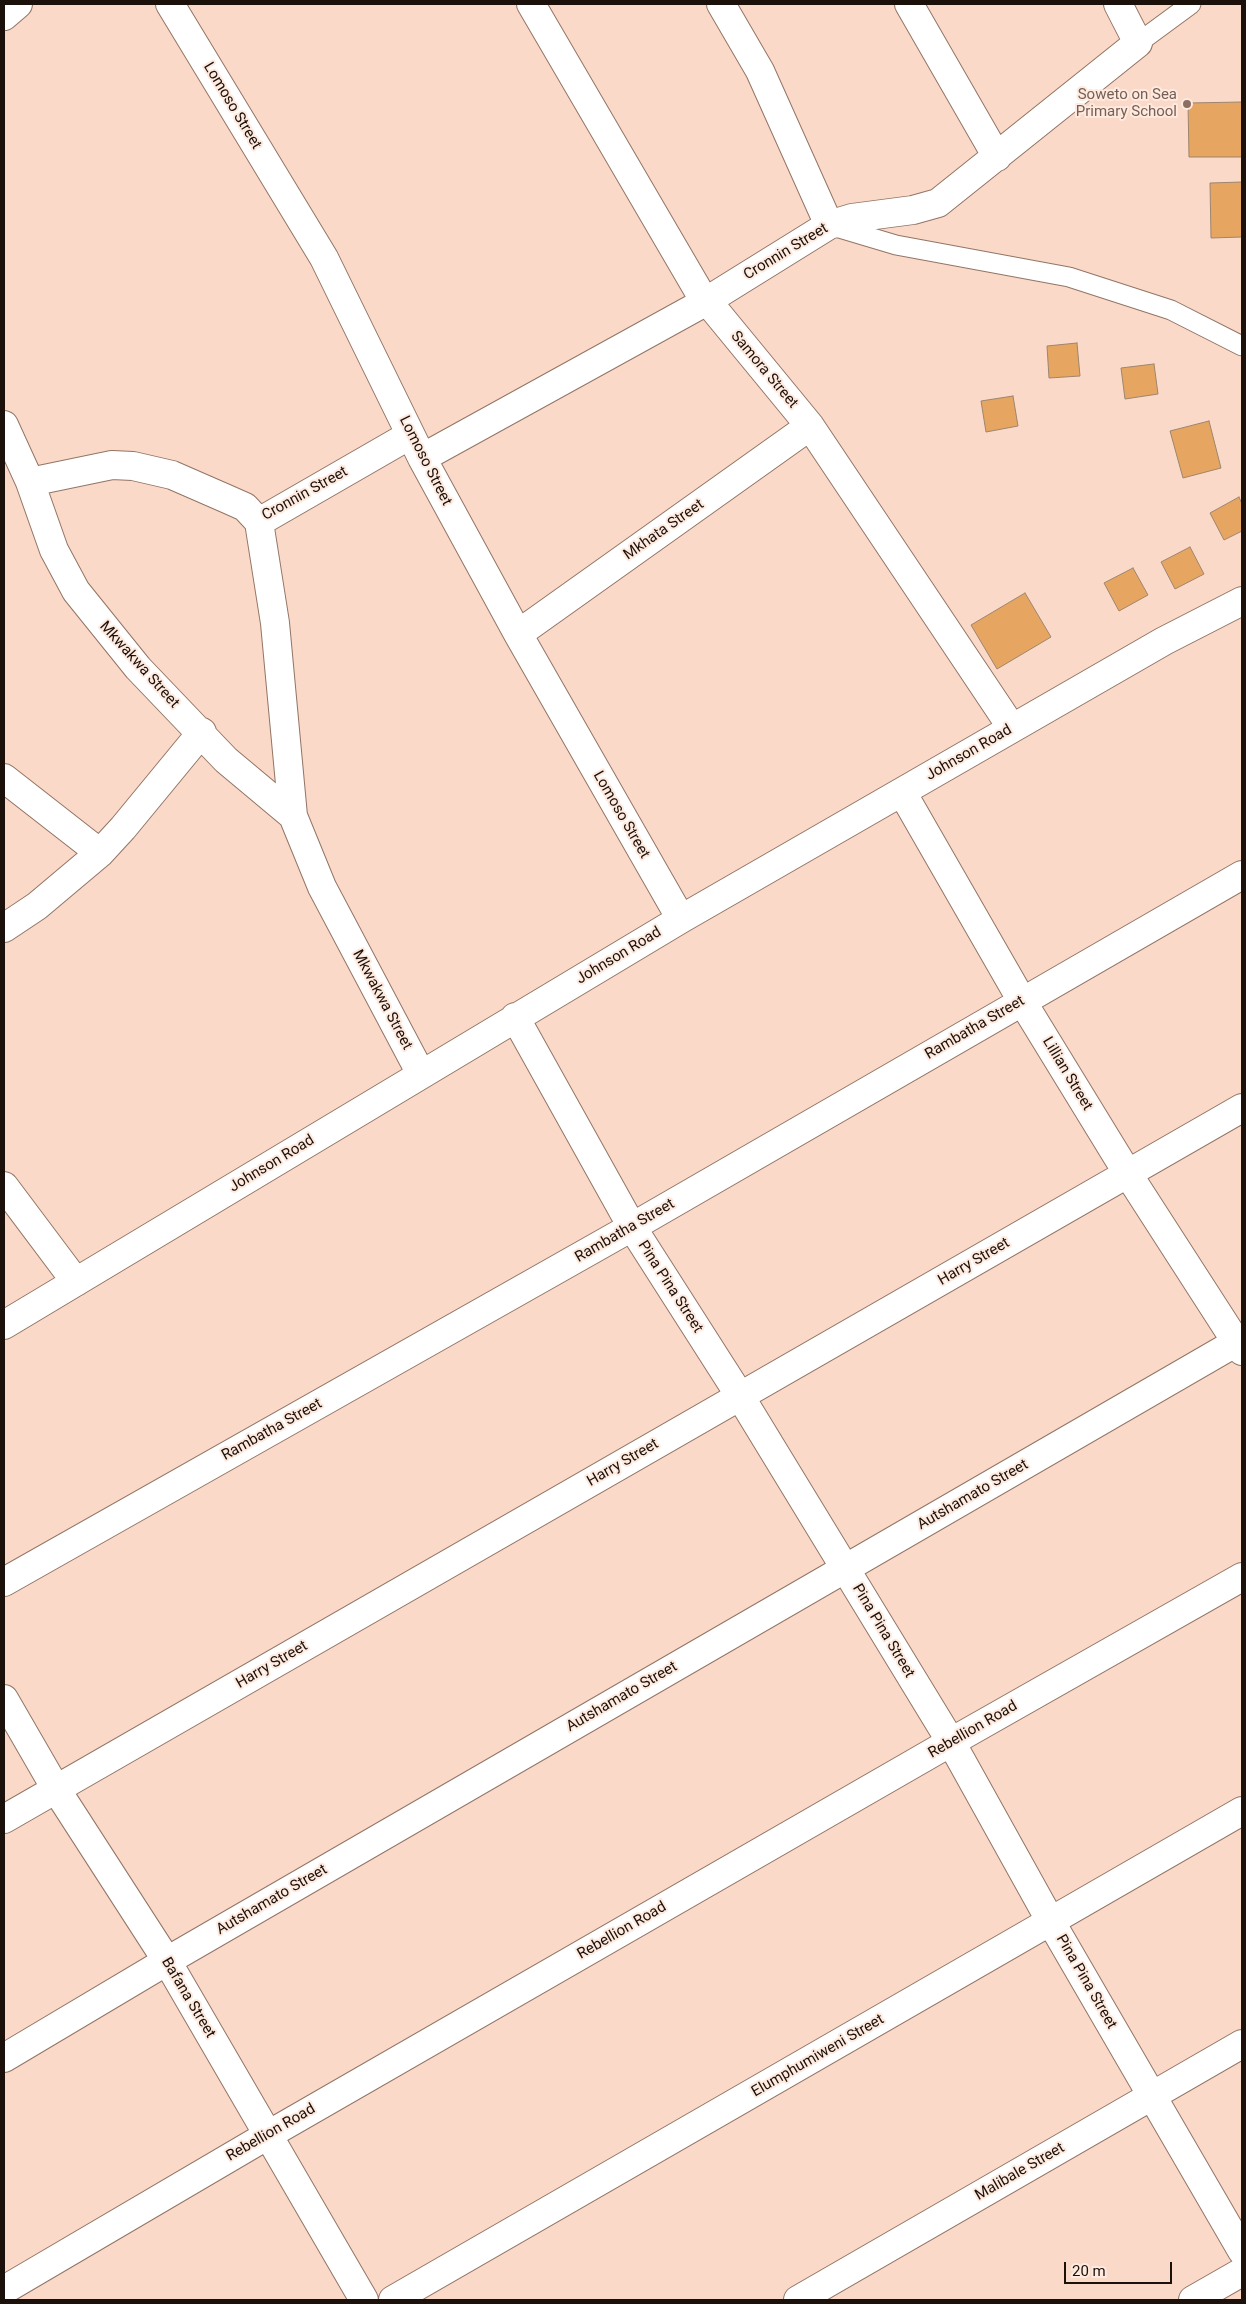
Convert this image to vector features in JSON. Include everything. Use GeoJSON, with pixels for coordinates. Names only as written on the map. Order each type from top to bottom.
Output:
{"type":"FeatureCollection","features":[{"type":"Feature","properties":{"kind":"street"},"geometry":{"type":"LineString","coordinates":[[4,16],[18,4]]}},
{"type":"Feature","properties":{"kind":"street","name":"Lomoso Street"},"geometry":{"type":"LineString","coordinates":[[170,4],[324,258],[416,446],[518,634],[681,919]]}},
{"type":"Feature","properties":{"kind":"street","name":"Samora Street"},"geometry":{"type":"LineString","coordinates":[[531,4],[705,302],[713,308],[810,426],[1012,728]]}},
{"type":"Feature","properties":{"kind":"street"},"geometry":{"type":"LineString","coordinates":[[721,4],[760,71],[829,225]]}},
{"type":"Feature","properties":{"kind":"street"},"geometry":{"type":"LineString","coordinates":[[909,4],[997,157]]}},
{"type":"Feature","properties":{"kind":"street"},"geometry":{"type":"LineString","coordinates":[[1118,4],[1138,43]]}},
{"type":"Feature","properties":{"kind":"street","name":"Cronnin Street"},"geometry":{"type":"LineString","coordinates":[[30,482],[112,465],[134,466],[172,475],[228,499],[245,507],[259,522],[705,302],[829,225],[852,218],[927,208],[938,203],[1138,43]]}},
{"type":"Feature","properties":{"kind":"street"},"geometry":{"type":"LineString","coordinates":[[4,425],[30,482]]}},
{"type":"Feature","properties":{"kind":"street","name":"Mkhata Street"},"geometry":{"type":"LineString","coordinates":[[518,634],[810,426]]}},
{"type":"Feature","properties":{"kind":"street","name":"Mkwakwa Street"},"geometry":{"type":"LineString","coordinates":[[30,482],[54,550],[76,591],[138,668],[202,732],[226,760],[293,816]]}},
{"type":"Feature","properties":{"kind":"street","name":"Mkwakwa Street"},"geometry":{"type":"LineString","coordinates":[[259,522],[275,623],[293,816],[322,887],[421,1074]]}},
{"type":"Feature","properties":{"kind":"street","name":"Johnson Road"},"geometry":{"type":"LineString","coordinates":[[4,1325],[681,919],[1188,627],[1242,601]]}},
{"type":"Feature","properties":{"kind":"street"},"geometry":{"type":"LineString","coordinates":[[4,928],[37,906],[100,853],[202,732]]}},
{"type":"Feature","properties":{"kind":"street"},"geometry":{"type":"LineString","coordinates":[[4,778],[100,853]]}},
{"type":"Feature","properties":{"kind":"street","name":"Lillian Street"},"geometry":{"type":"LineString","coordinates":[[902,792],[1022,1001],[1128,1174],[1240,1344]]}},
{"type":"Feature","properties":{"kind":"street","name":"Rambatha Street"},"geometry":{"type":"LineString","coordinates":[[4,1582],[632,1227],[1242,875]]}},
{"type":"Feature","properties":{"kind":"street","name":"Pina Pina Street"},"geometry":{"type":"LineString","coordinates":[[515,1017],[632,1227],[740,1396],[951,1742],[1051,1922],[1242,2251]]}},
{"type":"Feature","properties":{"kind":"street","name":"Harry Street"},"geometry":{"type":"LineString","coordinates":[[4,1819],[1242,1108]]}},
{"type":"Feature","properties":{"kind":"street"},"geometry":{"type":"LineString","coordinates":[[4,1186],[76,1282]]}},
{"type":"Feature","properties":{"kind":"street","name":"Autshamato Street"},"geometry":{"type":"LineString","coordinates":[[4,2058],[167,1961],[845,1568],[1240,1344]]}},
{"type":"Feature","properties":{"kind":"street","name":"Rebellion Road"},"geometry":{"type":"LineString","coordinates":[[4,2290],[268,2134],[1242,1577]]}},
{"type":"Feature","properties":{"kind":"street","name":"Bafana Street"},"geometry":{"type":"LineString","coordinates":[[4,1699],[56,1789],[167,1961],[364,2300]]}},
{"type":"Feature","properties":{"kind":"street","name":"Elumphumiweni Street"},"geometry":{"type":"LineString","coordinates":[[392,2300],[1242,1811]]}},
{"type":"Feature","properties":{"kind":"street","name":"Malibale Street"},"geometry":{"type":"LineString","coordinates":[[798,2300],[1242,2044]]}},
{"type":"Feature","properties":{"kind":"street"},"geometry":{"type":"LineString","coordinates":[[1194,2300],[1242,2272]]}},
{"type":"Feature","properties":{"kind":"lane"},"geometry":{"type":"LineString","coordinates":[[1138,43],[1191,4]]}},
{"type":"Feature","properties":{"kind":"lane"},"geometry":{"type":"LineString","coordinates":[[829,225],[896,245],[1069,278],[1171,310],[1242,346]]}},
{"type":"Feature","properties":{"kind":"building"},"geometry":{"type":"Polygon","coordinates":[[[1242,102],[1242,157],[1189,157],[1188,103],[1242,102]]]}},
{"type":"Feature","properties":{"kind":"building"},"geometry":{"type":"Polygon","coordinates":[[[1242,182],[1242,237],[1211,238],[1210,183],[1242,182]]]}},
{"type":"Feature","properties":{"kind":"building"},"geometry":{"type":"Polygon","coordinates":[[[1077,343],[1080,376],[1049,378],[1047,346],[1077,343]]]}},
{"type":"Feature","properties":{"kind":"building"},"geometry":{"type":"Polygon","coordinates":[[[1154,364],[1158,394],[1125,399],[1121,368],[1154,364]]]}},
{"type":"Feature","properties":{"kind":"building"},"geometry":{"type":"Polygon","coordinates":[[[1013,396],[1018,426],[986,432],[981,401],[1013,396]]]}},
{"type":"Feature","properties":{"kind":"building"},"geometry":{"type":"Polygon","coordinates":[[[1209,421],[1221,468],[1183,478],[1170,431],[1209,421]]]}},
{"type":"Feature","properties":{"kind":"building"},"geometry":{"type":"Polygon","coordinates":[[[1239,497],[1242,504],[1242,531],[1224,540],[1210,513],[1239,497]]]}},
{"type":"Feature","properties":{"kind":"building"},"geometry":{"type":"Polygon","coordinates":[[[1190,547],[1204,574],[1175,589],[1161,562],[1190,547]]]}},
{"type":"Feature","properties":{"kind":"building"},"geometry":{"type":"Polygon","coordinates":[[[1133,568],[1148,595],[1119,611],[1104,583],[1133,568]]]}},
{"type":"Feature","properties":{"kind":"building"},"geometry":{"type":"Polygon","coordinates":[[[1025,593],[1051,637],[997,669],[971,625],[1025,593]]]}},
{"type":"Feature","properties":{"kind":"place","name":"Soweto on Sea Primary School"},"geometry":{"type":"Point","coordinates":[1187,104]}}]}
